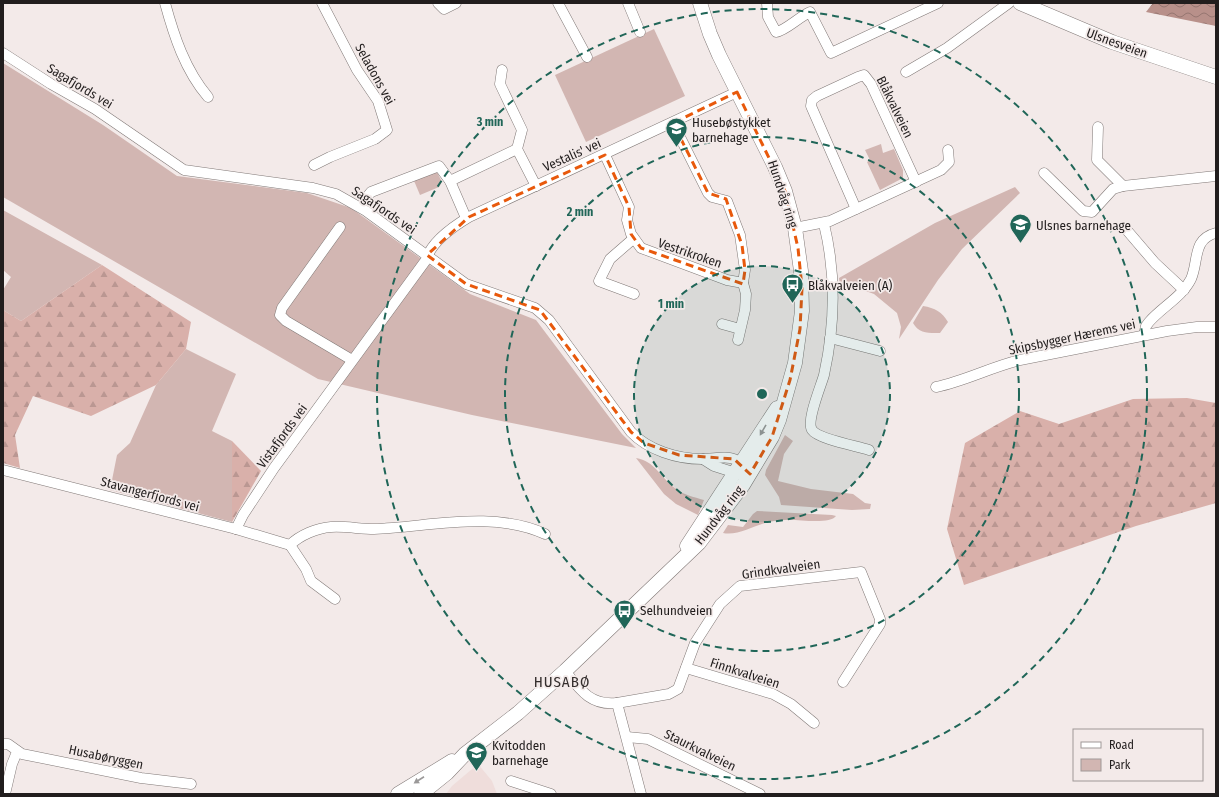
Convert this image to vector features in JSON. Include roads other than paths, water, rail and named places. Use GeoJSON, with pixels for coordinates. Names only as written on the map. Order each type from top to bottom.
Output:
{"type":"FeatureCollection","features":[{"type":"Feature","properties":{"kind":"main road","name":"Hundvåg ring"},"geometry":{"type":"LineString","coordinates":[[421,794],[447,773],[465,754],[518,713],[565,671],[626,614],[707,534],[728,507],[743,470],[772,437],[779,420],[795,363],[802,311],[801,271],[795,228],[778,173],[737,92],[710,34],[700,3]]}},
{"type":"Feature","properties":{"kind":"main road","name":"Ulsnesveien"},"geometry":{"type":"LineString","coordinates":[[1020,3],[1112,42],[1216,77]]}},
{"type":"Feature","properties":{"kind":"main road","name":"Hundvåg ring"},"geometry":{"type":"LineString","coordinates":[[398,794],[440,767],[465,754]]}},
{"type":"Feature","properties":{"kind":"street"},"geometry":{"type":"LineString","coordinates":[[165,3],[184,59],[208,97]]}},
{"type":"Feature","properties":{"kind":"street","name":"Seladons vei"},"geometry":{"type":"LineString","coordinates":[[319,167],[375,139],[387,130],[378,102],[357,70],[322,3]]}},
{"type":"Feature","properties":{"kind":"street"},"geometry":{"type":"LineString","coordinates":[[438,3],[444,9],[456,3]]}},
{"type":"Feature","properties":{"kind":"street"},"geometry":{"type":"LineString","coordinates":[[558,3],[587,57]]}},
{"type":"Feature","properties":{"kind":"street"},"geometry":{"type":"LineString","coordinates":[[628,3],[640,32]]}},
{"type":"Feature","properties":{"kind":"street"},"geometry":{"type":"LineString","coordinates":[[767,3],[768,17],[776,32],[784,29],[796,19],[810,12],[831,53],[938,3]]}},
{"type":"Feature","properties":{"kind":"street"},"geometry":{"type":"LineString","coordinates":[[906,72],[947,48],[1009,3]]}},
{"type":"Feature","properties":{"kind":"street","name":"Sagafjords vei"},"geometry":{"type":"LineString","coordinates":[[3,53],[51,84],[94,108],[184,170],[313,188],[336,194],[366,211],[466,284],[540,310],[549,320],[631,432],[644,443],[658,450],[703,459],[724,457],[743,470]]}},
{"type":"Feature","properties":{"kind":"street"},"geometry":{"type":"LineString","coordinates":[[502,70],[500,84],[522,130],[517,149],[536,186]]}},
{"type":"Feature","properties":{"kind":"street","name":"Blåkvalveien"},"geometry":{"type":"LineString","coordinates":[[856,209],[810,106],[812,100],[817,96],[858,77],[864,75],[871,84],[916,182]]}},
{"type":"Feature","properties":{"kind":"street","name":"Vestalis' vei"},"geometry":{"type":"LineString","coordinates":[[427,255],[432,248],[466,218],[605,155],[737,92]]}},
{"type":"Feature","properties":{"kind":"street"},"geometry":{"type":"LineString","coordinates":[[673,123],[708,193],[712,197],[725,199],[729,205],[740,235],[744,254],[745,270],[743,283],[746,301],[738,340]]}},
{"type":"Feature","properties":{"kind":"street"},"geometry":{"type":"LineString","coordinates":[[1098,127],[1097,160],[1124,186]]}},
{"type":"Feature","properties":{"kind":"street"},"geometry":{"type":"LineString","coordinates":[[450,181],[517,149]]}},
{"type":"Feature","properties":{"kind":"street"},"geometry":{"type":"LineString","coordinates":[[795,228],[824,224],[945,168],[950,160],[948,150]]}},
{"type":"Feature","properties":{"kind":"street"},"geometry":{"type":"LineString","coordinates":[[605,155],[628,207],[628,225],[633,239],[610,259],[599,281],[634,294]]}},
{"type":"Feature","properties":{"kind":"street"},"geometry":{"type":"LineString","coordinates":[[366,198],[371,192],[436,166],[441,168],[450,181],[466,218]]}},
{"type":"Feature","properties":{"kind":"street"},"geometry":{"type":"LineString","coordinates":[[1044,173],[1083,211],[1092,212],[1113,189],[1124,186],[1216,176]]}},
{"type":"Feature","properties":{"kind":"street"},"geometry":{"type":"LineString","coordinates":[[824,224],[829,242],[831,260],[832,309],[830,338],[824,373],[810,419],[810,427],[818,435],[869,450]]}},
{"type":"Feature","properties":{"kind":"street"},"geometry":{"type":"LineString","coordinates":[[340,227],[282,308],[280,315],[352,360]]}},
{"type":"Feature","properties":{"kind":"street"},"geometry":{"type":"LineString","coordinates":[[1125,228],[1155,263],[1184,290]]}},
{"type":"Feature","properties":{"kind":"street"},"geometry":{"type":"LineString","coordinates":[[1144,335],[1146,326],[1149,322],[1184,290],[1191,279],[1202,241],[1209,235],[1216,233]]}},
{"type":"Feature","properties":{"kind":"street","name":"Vestrikroken"},"geometry":{"type":"LineString","coordinates":[[633,239],[647,251],[728,280],[743,283]]}},
{"type":"Feature","properties":{"kind":"street","name":"Vistafjords vei"},"geometry":{"type":"LineString","coordinates":[[236,529],[243,515],[274,468],[426,260],[427,255]]}},
{"type":"Feature","properties":{"kind":"street"},"geometry":{"type":"LineString","coordinates":[[722,324],[740,328]]}},
{"type":"Feature","properties":{"kind":"street","name":"Skipsbygger Hærems vei"},"geometry":{"type":"LineString","coordinates":[[936,387],[966,380],[1010,362],[1144,335],[1189,328],[1216,327]]}},
{"type":"Feature","properties":{"kind":"street"},"geometry":{"type":"LineString","coordinates":[[830,338],[880,351]]}},
{"type":"Feature","properties":{"kind":"street","name":"Stavangerfjords vei"},"geometry":{"type":"LineString","coordinates":[[3,470],[236,529],[290,545]]}},
{"type":"Feature","properties":{"kind":"street"},"geometry":{"type":"LineString","coordinates":[[335,599],[311,581],[306,569],[290,545],[303,535],[330,527],[374,529],[446,522],[518,525],[545,534]]}},
{"type":"Feature","properties":{"kind":"street","name":"Grindkvalveien"},"geometry":{"type":"LineString","coordinates":[[617,703],[674,693],[680,684],[695,643],[720,604],[740,586],[862,572],[880,619],[880,624],[843,682]]}},
{"type":"Feature","properties":{"kind":"street","name":"Finnkvalveien"},"geometry":{"type":"LineString","coordinates":[[686,668],[773,694],[791,704],[814,723]]}},
{"type":"Feature","properties":{"kind":"street"},"geometry":{"type":"LineString","coordinates":[[565,671],[587,696],[597,702],[617,703],[641,794]]}},
{"type":"Feature","properties":{"kind":"street","name":"Staurkvalveien"},"geometry":{"type":"LineString","coordinates":[[627,737],[648,739],[760,794]]}},
{"type":"Feature","properties":{"kind":"street","name":"Husabøryggen"},"geometry":{"type":"LineString","coordinates":[[3,744],[8,744],[17,752],[141,778],[191,784]]}},
{"type":"Feature","properties":{"kind":"street"},"geometry":{"type":"LineString","coordinates":[[5,794],[12,764],[17,752]]}},
{"type":"Feature","properties":{"kind":"street"},"geometry":{"type":"LineString","coordinates":[[511,782],[551,794]]}},
{"type":"Feature","properties":{"kind":"water"},"geometry":{"type":"Polygon","coordinates":[[[1153,3],[1216,3],[1216,26],[1146,12],[1153,3]]]}},
{"type":"Feature","properties":{"kind":"place","name":"Husebøstykket barnehage"},"geometry":{"type":"Point","coordinates":[676,148]}},
{"type":"Feature","properties":{"kind":"place","name":"Ulsnes barnehage"},"geometry":{"type":"Point","coordinates":[1020,244]}},
{"type":"Feature","properties":{"kind":"place","name":"Blåkvalveien (A)"},"geometry":{"type":"Point","coordinates":[792,304]}},
{"type":"Feature","properties":{"kind":"place","name":"Selhundveien"},"geometry":{"type":"Point","coordinates":[625,630]}},
{"type":"Feature","properties":{"kind":"place","name":"Kvitodden barnehage"},"geometry":{"type":"Point","coordinates":[476,772]}},
{"type":"Feature","properties":{"kind":"district","name":"HUSABØ"},"geometry":{"type":"Point","coordinates":[562,682]}}]}
